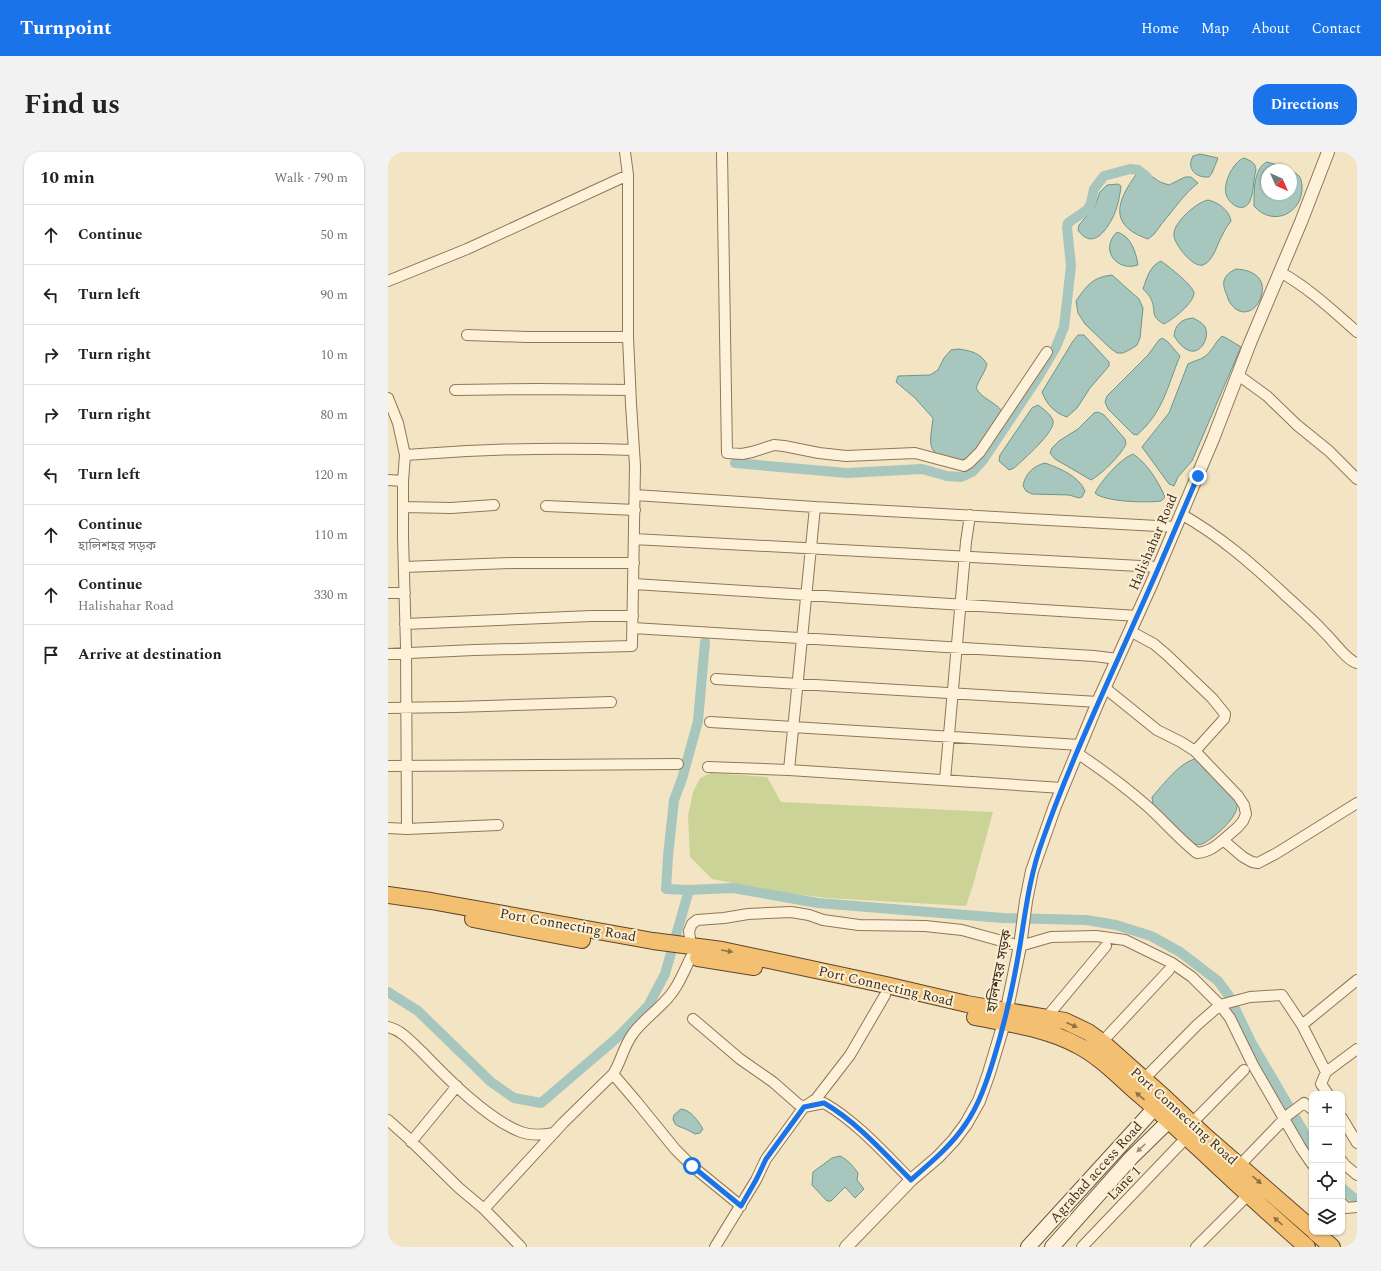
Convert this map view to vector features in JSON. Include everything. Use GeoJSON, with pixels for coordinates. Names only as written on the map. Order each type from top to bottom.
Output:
{"type":"FeatureCollection","features":[{"type":"Feature","properties":{"kind":"highway","name":"Port Connecting Road"},"geometry":{"type":"LineString","coordinates":[[388,895],[431,901],[652,946],[689,952],[718,961],[765,969],[885,995],[1006,1017],[1046,1018],[1065,1021],[1088,1032],[1102,1042],[1144,1079],[1160,1103]]}},
{"type":"Feature","properties":{"kind":"highway","name":"Port Connecting Road"},"geometry":{"type":"LineString","coordinates":[[388,905],[590,941],[652,946]]}},
{"type":"Feature","properties":{"kind":"highway","name":"Port Connecting Road"},"geometry":{"type":"LineString","coordinates":[[689,952],[722,950],[894,986],[967,1004],[1006,1017],[1022,1025],[1059,1036],[1079,1046],[1160,1103],[1189,1131],[1248,1195],[1305,1246]]}},
{"type":"Feature","properties":{"kind":"highway","name":"Port Connecting Road"},"geometry":{"type":"LineString","coordinates":[[1189,1131],[1239,1166],[1309,1226]]}},
{"type":"Feature","properties":{"kind":"highway"},"geometry":{"type":"LineString","coordinates":[[1318,1235],[1332,1247]]}},
{"type":"Feature","properties":{"kind":"main road","name":"Agrabad access Road"},"geometry":{"type":"LineString","coordinates":[[1028,1247],[1160,1103]]}},
{"type":"Feature","properties":{"kind":"main road","name":"Agrabad access Road"},"geometry":{"type":"LineString","coordinates":[[1052,1247],[1131,1158],[1174,1116]]}},
{"type":"Feature","properties":{"kind":"street"},"geometry":{"type":"LineString","coordinates":[[388,654],[632,646],[635,466],[628,337],[628,175],[625,152]]}},
{"type":"Feature","properties":{"kind":"street"},"geometry":{"type":"LineString","coordinates":[[722,152],[727,453],[742,454],[774,445],[846,456],[915,453],[964,466],[980,452],[1046,352]]}},
{"type":"Feature","properties":{"kind":"street","name":"Halishahar Road"},"geometry":{"type":"LineString","coordinates":[[1026,900],[1032,871],[1062,788],[1098,702],[1138,616],[1213,439],[1280,272],[1302,222],[1328,152]]}},
{"type":"Feature","properties":{"kind":"street"},"geometry":{"type":"LineString","coordinates":[[388,281],[467,249],[628,175]]}},
{"type":"Feature","properties":{"kind":"street"},"geometry":{"type":"LineString","coordinates":[[1280,272],[1318,298],[1357,332]]}},
{"type":"Feature","properties":{"kind":"street"},"geometry":{"type":"LineString","coordinates":[[467,335],[628,337]]}},
{"type":"Feature","properties":{"kind":"street"},"geometry":{"type":"LineString","coordinates":[[1238,375],[1267,396],[1297,425],[1328,450],[1357,479]]}},
{"type":"Feature","properties":{"kind":"street"},"geometry":{"type":"LineString","coordinates":[[455,390],[630,390]]}},
{"type":"Feature","properties":{"kind":"street"},"geometry":{"type":"LineString","coordinates":[[388,398],[398,423],[405,455],[403,508],[407,829]]}},
{"type":"Feature","properties":{"kind":"street"},"geometry":{"type":"LineString","coordinates":[[405,455],[537,449],[583,448],[634,450]]}},
{"type":"Feature","properties":{"kind":"street"},"geometry":{"type":"LineString","coordinates":[[388,480],[403,481]]}},
{"type":"Feature","properties":{"kind":"street"},"geometry":{"type":"LineString","coordinates":[[635,495],[815,507],[1176,527]]}},
{"type":"Feature","properties":{"kind":"street"},"geometry":{"type":"LineString","coordinates":[[403,508],[451,508],[494,505]]}},
{"type":"Feature","properties":{"kind":"street"},"geometry":{"type":"LineString","coordinates":[[546,506],[634,510]]}},
{"type":"Feature","properties":{"kind":"street"},"geometry":{"type":"LineString","coordinates":[[789,770],[815,507]]}},
{"type":"Feature","properties":{"kind":"street"},"geometry":{"type":"LineString","coordinates":[[1181,514],[1208,530],[1245,559],[1324,631],[1344,653],[1357,663]]}},
{"type":"Feature","properties":{"kind":"street"},"geometry":{"type":"LineString","coordinates":[[945,780],[970,515]]}},
{"type":"Feature","properties":{"kind":"street"},"geometry":{"type":"LineString","coordinates":[[634,539],[1159,567]]}},
{"type":"Feature","properties":{"kind":"street"},"geometry":{"type":"LineString","coordinates":[[404,567],[512,563],[634,563]]}},
{"type":"Feature","properties":{"kind":"street"},"geometry":{"type":"LineString","coordinates":[[634,584],[1138,616]]}},
{"type":"Feature","properties":{"kind":"street"},"geometry":{"type":"LineString","coordinates":[[388,593],[405,593]]}},
{"type":"Feature","properties":{"kind":"street"},"geometry":{"type":"LineString","coordinates":[[405,624],[592,616],[633,616]]}},
{"type":"Feature","properties":{"kind":"street"},"geometry":{"type":"LineString","coordinates":[[633,628],[1094,656],[1118,659]]}},
{"type":"Feature","properties":{"kind":"street"},"geometry":{"type":"LineString","coordinates":[[1130,631],[1154,644],[1167,655],[1221,708],[1225,714],[1224,719],[1195,751]]}},
{"type":"Feature","properties":{"kind":"street"},"geometry":{"type":"LineString","coordinates":[[716,679],[1098,702]]}},
{"type":"Feature","properties":{"kind":"street"},"geometry":{"type":"LineString","coordinates":[[710,722],[949,736],[1079,749],[1102,770],[1146,805],[1197,853],[1204,853],[1215,848],[1243,821],[1246,814],[1244,805],[1224,781],[1195,751],[1151,726],[1105,688]]}},
{"type":"Feature","properties":{"kind":"street"},"geometry":{"type":"LineString","coordinates":[[388,708],[611,702]]}},
{"type":"Feature","properties":{"kind":"street"},"geometry":{"type":"LineString","coordinates":[[388,766],[678,764]]}},
{"type":"Feature","properties":{"kind":"street"},"geometry":{"type":"LineString","coordinates":[[708,767],[789,770],[1062,788]]}},
{"type":"Feature","properties":{"kind":"street"},"geometry":{"type":"LineString","coordinates":[[1223,840],[1243,857],[1252,862],[1258,863],[1277,853],[1357,803]]}},
{"type":"Feature","properties":{"kind":"street"},"geometry":{"type":"LineString","coordinates":[[388,828],[407,829],[498,825]]}},
{"type":"Feature","properties":{"kind":"street","name":"হালিশহর সড়ক"},"geometry":{"type":"LineString","coordinates":[[846,1247],[911,1180],[938,1157],[954,1140],[966,1124],[979,1101],[990,1073],[1006,1017],[1020,946],[1026,900]]}},
{"type":"Feature","properties":{"kind":"street"},"geometry":{"type":"LineString","coordinates":[[484,1209],[554,1133],[613,1074],[618,1067],[623,1052],[632,1035],[676,989],[689,952],[689,931],[692,924],[698,920],[748,914],[791,912],[809,915],[824,920],[859,925],[925,926],[962,930],[1020,946],[1051,937],[1096,936],[1125,940],[1177,966],[1192,977],[1220,1005],[1230,1018],[1253,1065],[1311,1163]]}},
{"type":"Feature","properties":{"kind":"street"},"geometry":{"type":"LineString","coordinates":[[1046,1018],[1106,946]]}},
{"type":"Feature","properties":{"kind":"street"},"geometry":{"type":"LineString","coordinates":[[1102,1042],[1169,970]]}},
{"type":"Feature","properties":{"kind":"street"},"geometry":{"type":"LineString","coordinates":[[1302,1025],[1357,980]]}},
{"type":"Feature","properties":{"kind":"street"},"geometry":{"type":"LineString","coordinates":[[715,1247],[741,1206],[766,1159],[804,1107],[816,1099],[850,1055],[885,995]]}},
{"type":"Feature","properties":{"kind":"street"},"geometry":{"type":"LineString","coordinates":[[1144,1079],[1197,1025],[1220,1005],[1250,997],[1282,995],[1302,1025],[1326,1072]]}},
{"type":"Feature","properties":{"kind":"street"},"geometry":{"type":"LineString","coordinates":[[692,1019],[740,1059],[773,1082],[798,1104],[804,1107],[824,1103],[837,1111],[865,1135],[911,1180]]}},
{"type":"Feature","properties":{"kind":"street"},"geometry":{"type":"LineString","coordinates":[[388,1027],[394,1028],[406,1037],[457,1086],[504,1124],[522,1132],[540,1135],[554,1133]]}},
{"type":"Feature","properties":{"kind":"street"},"geometry":{"type":"LineString","coordinates":[[1326,1091],[1321,1084],[1326,1072],[1357,1049]]}},
{"type":"Feature","properties":{"kind":"street","name":"Lane 1"},"geometry":{"type":"LineString","coordinates":[[1082,1247],[1244,1070]]}},
{"type":"Feature","properties":{"kind":"street"},"geometry":{"type":"LineString","coordinates":[[613,1074],[675,1149],[692,1166],[741,1206]]}},
{"type":"Feature","properties":{"kind":"street"},"geometry":{"type":"LineString","coordinates":[[411,1142],[457,1086]]}},
{"type":"Feature","properties":{"kind":"street"},"geometry":{"type":"LineString","coordinates":[[1239,1166],[1288,1115],[1308,1106]]}},
{"type":"Feature","properties":{"kind":"street"},"geometry":{"type":"LineString","coordinates":[[388,1120],[459,1188],[484,1209],[521,1247]]}},
{"type":"Feature","properties":{"kind":"street"},"geometry":{"type":"LineString","coordinates":[[1345,1123],[1357,1143]]}},
{"type":"Feature","properties":{"kind":"street"},"geometry":{"type":"LineString","coordinates":[[1344,1163],[1357,1175]]}},
{"type":"Feature","properties":{"kind":"street"},"geometry":{"type":"LineString","coordinates":[[1196,1247],[1248,1195]]}},
{"type":"Feature","properties":{"kind":"street"},"geometry":{"type":"LineString","coordinates":[[1345,1207],[1346,1208],[1357,1207]]}},
{"type":"Feature","properties":{"kind":"green space"},"geometry":{"type":"Polygon","coordinates":[[[711,773],[767,777],[781,802],[993,812],[966,906],[827,898],[780,892],[712,879],[690,857],[688,816],[693,792],[700,778],[711,773]]]}},
{"type":"Feature","properties":{"kind":"water"},"geometry":{"type":"Polygon","coordinates":[[[1200,154],[1218,158],[1209,177],[1200,176],[1192,169],[1191,161],[1193,156],[1200,154]]]}},
{"type":"Feature","properties":{"kind":"water"},"geometry":{"type":"Polygon","coordinates":[[[1244,158],[1254,163],[1256,170],[1250,201],[1244,207],[1241,207],[1230,202],[1225,189],[1227,179],[1233,168],[1240,160],[1244,158]]]}},
{"type":"Feature","properties":{"kind":"water"},"geometry":{"type":"Polygon","coordinates":[[[1267,162],[1274,164],[1264,164],[1267,162]]]}},
{"type":"Feature","properties":{"kind":"water"},"geometry":{"type":"Polygon","coordinates":[[[1261,167],[1261,200],[1297,200],[1297,175],[1300,177],[1302,185],[1301,195],[1293,210],[1286,214],[1270,216],[1262,213],[1254,206],[1254,188],[1261,167]]]}},
{"type":"Feature","properties":{"kind":"water"},"geometry":{"type":"Polygon","coordinates":[[[1138,172],[1145,172],[1160,182],[1169,185],[1185,177],[1191,177],[1198,183],[1184,196],[1155,233],[1148,239],[1126,227],[1121,219],[1121,202],[1125,192],[1138,172]]]}},
{"type":"Feature","properties":{"kind":"water"},"geometry":{"type":"Polygon","coordinates":[[[1118,184],[1121,186],[1119,198],[1109,225],[1097,237],[1092,239],[1083,236],[1078,230],[1079,225],[1095,206],[1100,192],[1107,185],[1118,184]]]}},
{"type":"Feature","properties":{"kind":"water"},"geometry":{"type":"Polygon","coordinates":[[[1208,200],[1222,207],[1228,213],[1231,221],[1210,260],[1203,265],[1199,265],[1190,260],[1181,250],[1175,240],[1174,231],[1181,219],[1186,214],[1208,200]]]}},
{"type":"Feature","properties":{"kind":"water"},"geometry":{"type":"Polygon","coordinates":[[[1117,232],[1126,237],[1132,245],[1138,265],[1123,265],[1113,258],[1110,252],[1110,246],[1112,239],[1117,232]]]}},
{"type":"Feature","properties":{"kind":"water"},"geometry":{"type":"Polygon","coordinates":[[[1161,261],[1185,281],[1194,293],[1187,306],[1164,324],[1156,318],[1153,303],[1143,289],[1152,269],[1161,261]]]}},
{"type":"Feature","properties":{"kind":"water"},"geometry":{"type":"Polygon","coordinates":[[[1236,269],[1253,273],[1260,280],[1262,285],[1259,302],[1252,309],[1244,312],[1239,311],[1229,302],[1224,285],[1226,276],[1236,269]]]}},
{"type":"Feature","properties":{"kind":"water"},"geometry":{"type":"Polygon","coordinates":[[[1112,275],[1139,299],[1143,308],[1140,338],[1137,345],[1123,353],[1117,353],[1110,348],[1085,324],[1078,313],[1076,301],[1084,290],[1095,280],[1112,275]]]}},
{"type":"Feature","properties":{"kind":"water"},"geometry":{"type":"Polygon","coordinates":[[[1193,318],[1204,326],[1206,331],[1206,339],[1202,347],[1195,351],[1191,351],[1179,343],[1174,336],[1179,323],[1193,318]]]}},
{"type":"Feature","properties":{"kind":"water"},"geometry":{"type":"Polygon","coordinates":[[[1078,335],[1084,335],[1109,362],[1109,366],[1090,388],[1077,408],[1067,417],[1058,413],[1051,407],[1042,392],[1078,335]]]}},
{"type":"Feature","properties":{"kind":"water"},"geometry":{"type":"Polygon","coordinates":[[[1222,336],[1241,347],[1192,461],[1178,477],[1174,486],[1169,484],[1142,447],[1169,413],[1188,364],[1207,355],[1222,336]]]}},
{"type":"Feature","properties":{"kind":"water"},"geometry":{"type":"Polygon","coordinates":[[[1162,338],[1168,342],[1180,356],[1159,408],[1146,426],[1137,435],[1133,434],[1108,409],[1105,402],[1107,396],[1148,355],[1162,338]]]}},
{"type":"Feature","properties":{"kind":"water"},"geometry":{"type":"Polygon","coordinates":[[[959,349],[975,353],[982,357],[987,364],[976,388],[981,395],[1002,411],[985,437],[969,457],[960,461],[938,455],[934,451],[931,447],[933,418],[915,398],[896,382],[898,376],[930,375],[938,370],[944,358],[951,350],[959,349]]]}},
{"type":"Feature","properties":{"kind":"water"},"geometry":{"type":"Polygon","coordinates":[[[1038,405],[1051,416],[1053,426],[1038,446],[1014,468],[1009,470],[999,461],[1000,455],[1032,408],[1038,405]]]}},
{"type":"Feature","properties":{"kind":"water"},"geometry":{"type":"Polygon","coordinates":[[[1098,412],[1104,415],[1125,439],[1126,444],[1111,464],[1091,480],[1055,459],[1050,453],[1052,448],[1059,441],[1078,429],[1094,413],[1098,412]]]}},
{"type":"Feature","properties":{"kind":"water"},"geometry":{"type":"Polygon","coordinates":[[[1133,454],[1143,462],[1159,485],[1165,497],[1161,501],[1137,502],[1116,500],[1100,496],[1095,493],[1111,471],[1133,454]]]}},
{"type":"Feature","properties":{"kind":"water"},"geometry":{"type":"Polygon","coordinates":[[[1045,463],[1062,470],[1078,481],[1085,491],[1082,497],[1079,498],[1069,495],[1032,494],[1026,491],[1023,486],[1030,471],[1033,468],[1045,463]]]}},
{"type":"Feature","properties":{"kind":"water"},"geometry":{"type":"Polygon","coordinates":[[[1195,759],[1202,764],[1236,801],[1237,805],[1236,812],[1228,823],[1212,838],[1202,844],[1193,844],[1153,804],[1152,797],[1177,770],[1189,761],[1195,759]]]}},
{"type":"Feature","properties":{"kind":"water"},"geometry":{"type":"Polygon","coordinates":[[[681,1109],[688,1111],[696,1119],[703,1129],[700,1133],[695,1134],[675,1124],[673,1119],[674,1115],[681,1109]]]}},
{"type":"Feature","properties":{"kind":"water"},"geometry":{"type":"Polygon","coordinates":[[[840,1156],[850,1163],[858,1173],[857,1180],[864,1189],[855,1198],[845,1187],[831,1201],[827,1201],[812,1185],[813,1172],[832,1158],[840,1156]]]}},
{"type":"Feature","properties":{"kind":"waterway"},"geometry":{"type":"LineString","coordinates":[[735,463],[847,473],[922,469],[947,476],[961,477],[972,472],[983,460],[1037,379],[1056,347],[1064,327],[1071,266],[1067,227],[1068,223],[1088,209],[1094,189],[1104,176],[1130,169],[1138,170],[1147,177]]}},
{"type":"Feature","properties":{"kind":"waterway"},"geometry":{"type":"LineString","coordinates":[[705,642],[698,721],[682,779],[674,800],[666,889],[689,890],[733,888],[818,903],[1003,918],[1086,920],[1116,925],[1151,936],[1180,952],[1218,981],[1229,996],[1251,1042],[1309,1141]]}},
{"type":"Feature","properties":{"kind":"waterway"},"geometry":{"type":"LineString","coordinates":[[388,992],[418,1011],[491,1082],[514,1098],[541,1103],[618,1037],[648,1006],[665,974],[689,890]]}},
{"type":"Feature","properties":{"kind":"waterway"},"geometry":{"type":"LineString","coordinates":[[1345,1191],[1355,1199],[1357,1198]]}},
{"type":"Feature","properties":{"kind":"route"},"geometry":{"type":"LineString","coordinates":[[692,1166],[741,1206],[766,1159],[804,1107],[824,1103],[851,1122],[911,1180],[938,1157],[954,1140],[966,1124],[979,1101],[990,1073],[1004,1023],[1020,946],[1026,900],[1032,871],[1042,842],[1055,806],[1098,702],[1138,616],[1198,476]]}}]}
